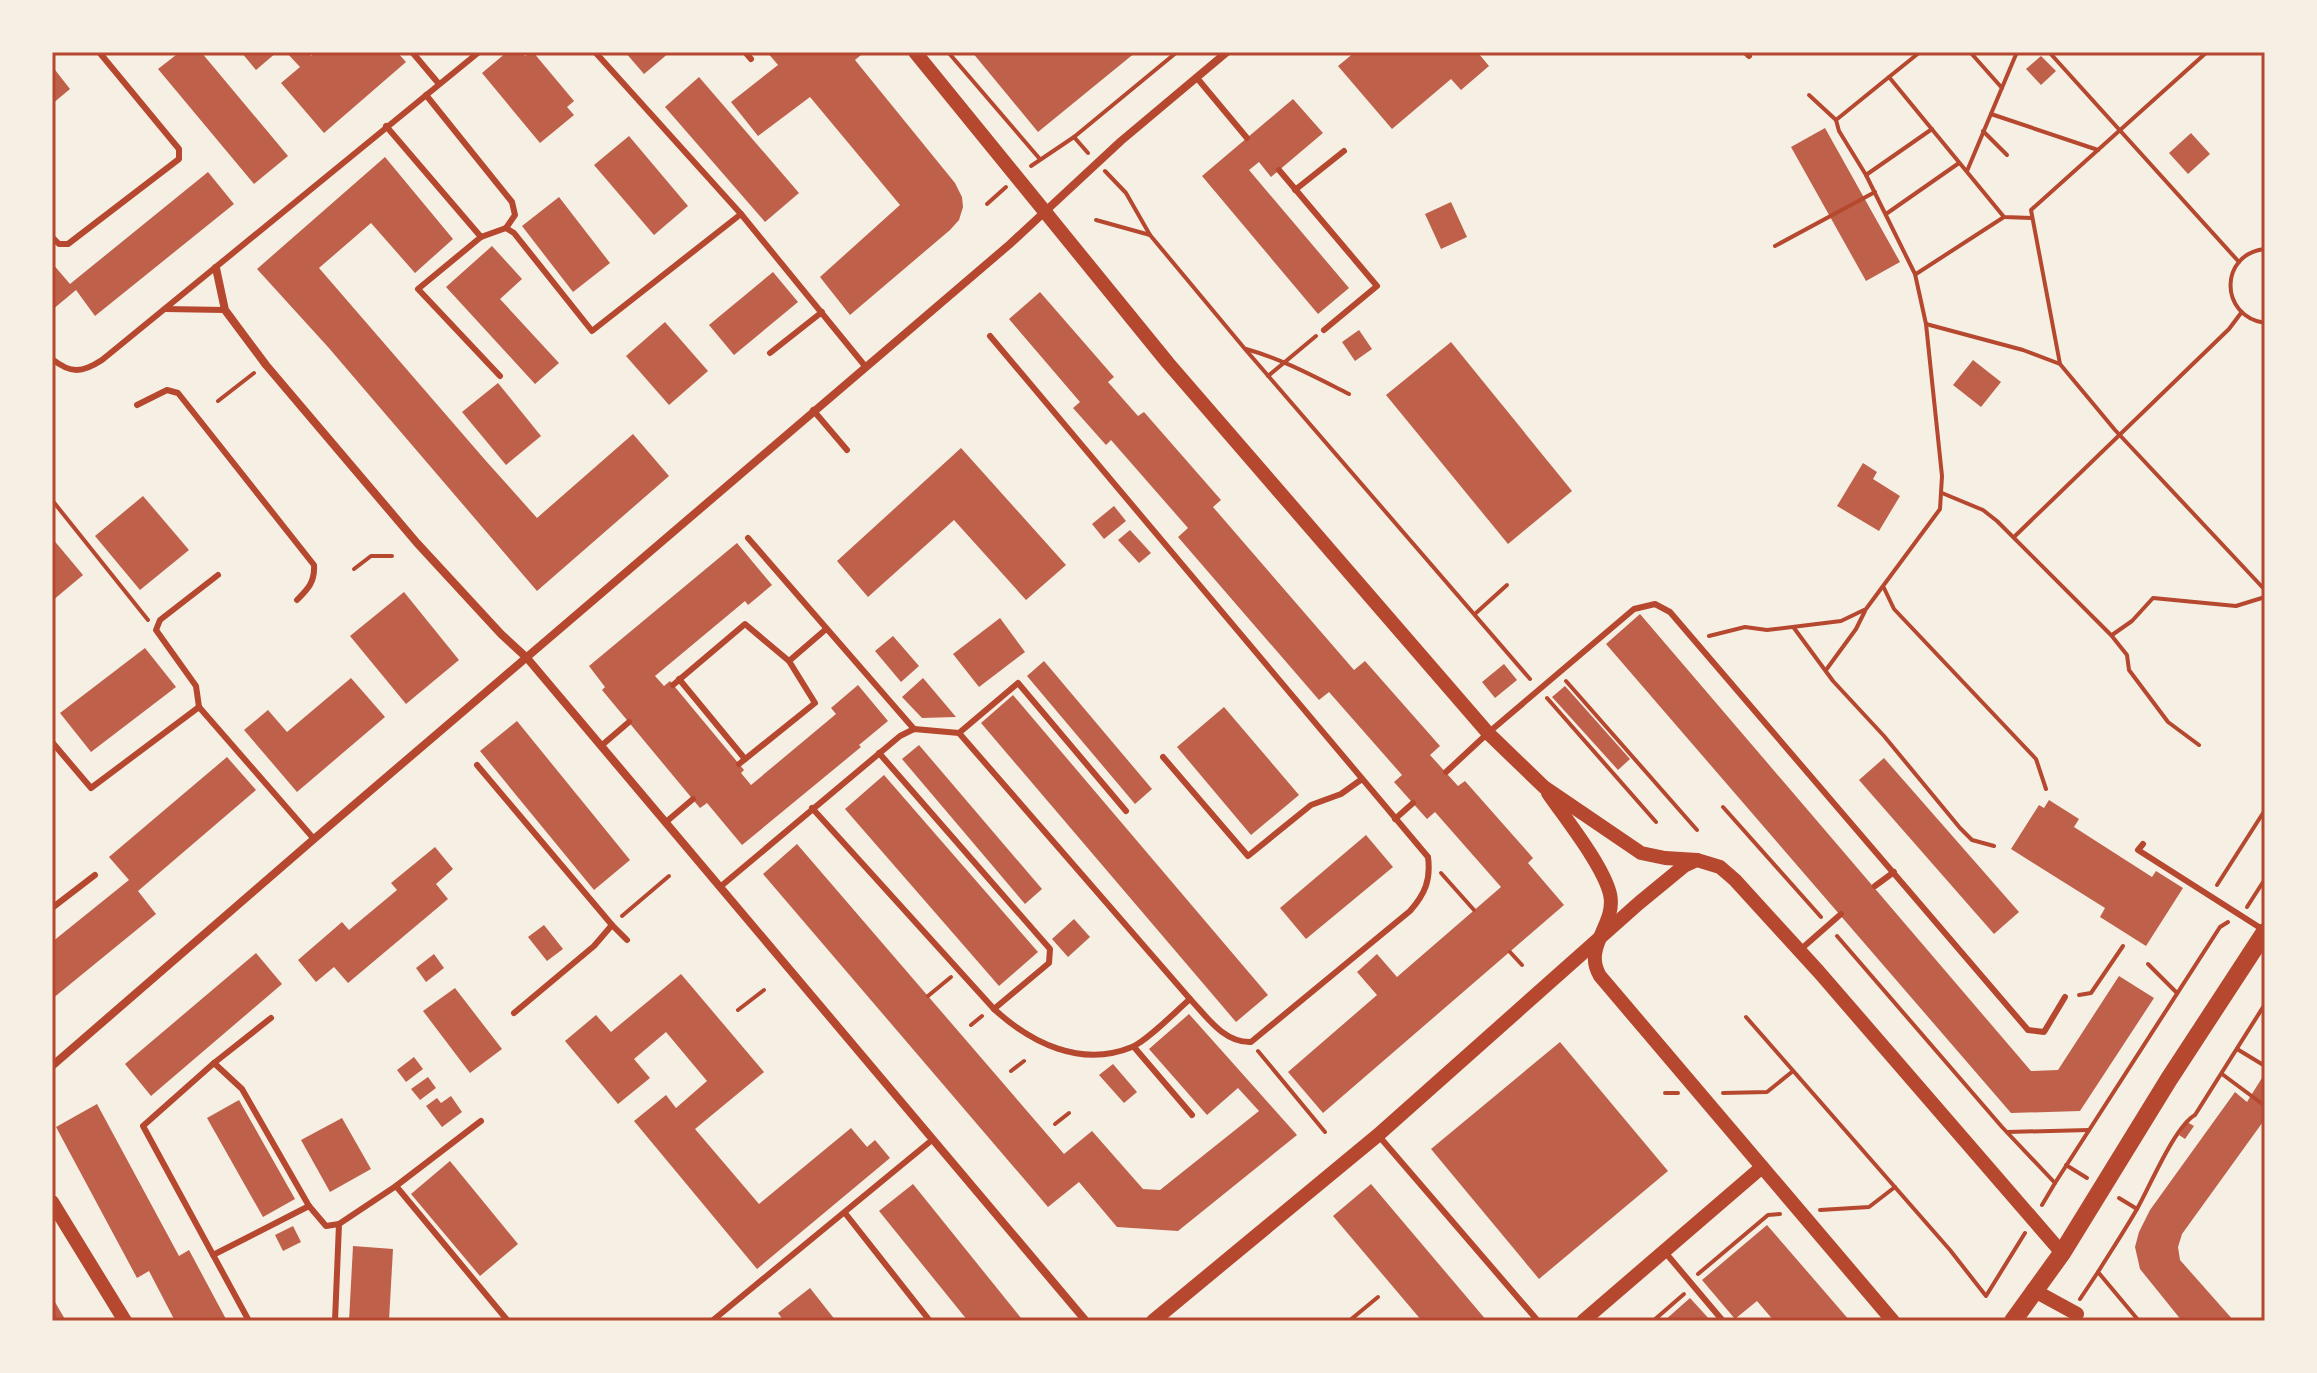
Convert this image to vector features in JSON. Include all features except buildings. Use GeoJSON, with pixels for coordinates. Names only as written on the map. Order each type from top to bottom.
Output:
{"type":"FeatureCollection","features":[{"type":"Feature","properties":{"kind":"main road"},"geometry":{"type":"LineString","coordinates":[[2013,1321],[2062,1253],[2265,931]]}},
{"type":"Feature","properties":{"kind":"street"},"geometry":{"type":"LineString","coordinates":[[915,52],[1168,363],[1488,733],[1544,787],[1641,853],[1697,860],[1720,867],[1735,880],[1800,950],[2062,1253]]}},
{"type":"Feature","properties":{"kind":"street"},"geometry":{"type":"LineString","coordinates":[[52,1066],[1227,52]]}},
{"type":"Feature","properties":{"kind":"street"},"geometry":{"type":"LineString","coordinates":[[216,268],[225,310],[266,365],[417,543],[527,658],[1086,1321]]}},
{"type":"Feature","properties":{"kind":"street"},"geometry":{"type":"LineString","coordinates":[[1544,787],[1610,892],[1611,916],[1596,943],[1594,962],[1600,976],[1893,1321]]}},
{"type":"Feature","properties":{"kind":"street"},"geometry":{"type":"LineString","coordinates":[[1153,1321],[1378,1135],[1684,866],[1697,860]]}},
{"type":"Feature","properties":{"kind":"street"},"geometry":{"type":"LineString","coordinates":[[1583,1321],[1762,1167]]}},
{"type":"Feature","properties":{"kind":"street"},"geometry":{"type":"LineString","coordinates":[[52,1202],[125,1321]]}},
{"type":"Feature","properties":{"kind":"street"},"geometry":{"type":"LineString","coordinates":[[2033,1290],[2077,1314]]}},
{"type":"Feature","properties":{"kind":"lane"},"geometry":{"type":"LineString","coordinates":[[52,237],[59,244],[68,244],[179,159],[179,149],[99,52]]}},
{"type":"Feature","properties":{"kind":"lane"},"geometry":{"type":"LineString","coordinates":[[412,52],[439,84]]}},
{"type":"Feature","properties":{"kind":"lane"},"geometry":{"type":"LineString","coordinates":[[52,359],[71,372],[85,371],[479,52]]}},
{"type":"Feature","properties":{"kind":"lane"},"geometry":{"type":"LineString","coordinates":[[595,52],[741,214],[865,366]]}},
{"type":"Feature","properties":{"kind":"lane"},"geometry":{"type":"LineString","coordinates":[[745,52],[751,59]]}},
{"type":"Feature","properties":{"kind":"lane"},"geometry":{"type":"LineString","coordinates":[[1197,78],[1247,138]]}},
{"type":"Feature","properties":{"kind":"lane"},"geometry":{"type":"LineString","coordinates":[[426,95],[512,202],[515,215],[506,228],[481,237],[418,289],[500,376]]}},
{"type":"Feature","properties":{"kind":"lane"},"geometry":{"type":"LineString","coordinates":[[386,126],[481,237]]}},
{"type":"Feature","properties":{"kind":"lane"},"geometry":{"type":"LineString","coordinates":[[1295,190],[1344,151]]}},
{"type":"Feature","properties":{"kind":"lane"},"geometry":{"type":"LineString","coordinates":[[1279,170],[1377,286],[1324,330]]}},
{"type":"Feature","properties":{"kind":"lane"},"geometry":{"type":"LineString","coordinates":[[506,228],[514,233],[592,331],[741,214]]}},
{"type":"Feature","properties":{"kind":"lane"},"geometry":{"type":"LineString","coordinates":[[165,309],[225,310]]}},
{"type":"Feature","properties":{"kind":"lane"},"geometry":{"type":"LineString","coordinates":[[770,353],[822,312]]}},
{"type":"Feature","properties":{"kind":"lane"},"geometry":{"type":"LineString","coordinates":[[720,887],[879,753],[914,729],[959,733],[1190,999],[1224,1034],[1239,1043],[1251,1042],[1410,911],[1427,886],[1430,873],[1428,857],[990,336]]}},
{"type":"Feature","properties":{"kind":"lane"},"geometry":{"type":"LineString","coordinates":[[137,405],[167,390],[178,393],[314,565],[315,577],[297,600]]}},
{"type":"Feature","properties":{"kind":"lane"},"geometry":{"type":"LineString","coordinates":[[813,410],[847,450]]}},
{"type":"Feature","properties":{"kind":"lane"},"geometry":{"type":"LineString","coordinates":[[748,538],[914,729]]}},
{"type":"Feature","properties":{"kind":"lane"},"geometry":{"type":"LineString","coordinates":[[218,575],[160,620],[156,630],[196,686],[199,707],[314,839]]}},
{"type":"Feature","properties":{"kind":"lane"},"geometry":{"type":"LineString","coordinates":[[1446,772],[1634,609],[1655,604],[1670,612],[1695,640],[2028,1030],[2044,1032],[2065,997]]}},
{"type":"Feature","properties":{"kind":"lane"},"geometry":{"type":"LineString","coordinates":[[673,685],[679,679],[745,624],[789,661],[815,703],[742,762],[679,679]]}},
{"type":"Feature","properties":{"kind":"lane"},"geometry":{"type":"LineString","coordinates":[[789,661],[825,630]]}},
{"type":"Feature","properties":{"kind":"lane"},"geometry":{"type":"LineString","coordinates":[[959,733],[1018,683],[1126,811]]}},
{"type":"Feature","properties":{"kind":"lane"},"geometry":{"type":"LineString","coordinates":[[52,742],[91,788],[199,707]]}},
{"type":"Feature","properties":{"kind":"lane"},"geometry":{"type":"LineString","coordinates":[[601,746],[629,722]]}},
{"type":"Feature","properties":{"kind":"lane"},"geometry":{"type":"LineString","coordinates":[[879,753],[1050,949],[1049,963],[994,1009]]}},
{"type":"Feature","properties":{"kind":"lane"},"geometry":{"type":"LineString","coordinates":[[1163,757],[1248,856],[1311,805],[1341,794],[1362,779]]}},
{"type":"Feature","properties":{"kind":"lane"},"geometry":{"type":"LineString","coordinates":[[477,765],[627,940]]}},
{"type":"Feature","properties":{"kind":"lane"},"geometry":{"type":"LineString","coordinates":[[666,822],[693,799]]}},
{"type":"Feature","properties":{"kind":"lane"},"geometry":{"type":"LineString","coordinates":[[1395,819],[1413,803]]}},
{"type":"Feature","properties":{"kind":"lane"},"geometry":{"type":"LineString","coordinates":[[812,808],[994,1009],[1019,1032],[1065,1052],[1108,1053],[1134,1047],[1190,999]]}},
{"type":"Feature","properties":{"kind":"lane"},"geometry":{"type":"LineString","coordinates":[[2143,844],[2138,850],[2265,931]]}},
{"type":"Feature","properties":{"kind":"lane"},"geometry":{"type":"LineString","coordinates":[[1875,886],[1894,872]]}},
{"type":"Feature","properties":{"kind":"lane"},"geometry":{"type":"LineString","coordinates":[[52,908],[95,875]]}},
{"type":"Feature","properties":{"kind":"lane"},"geometry":{"type":"LineString","coordinates":[[1800,950],[1841,914]]}},
{"type":"Feature","properties":{"kind":"lane"},"geometry":{"type":"LineString","coordinates":[[514,1013],[594,946],[612,925]]}},
{"type":"Feature","properties":{"kind":"lane"},"geometry":{"type":"LineString","coordinates":[[249,1321],[143,1126],[271,1018]]}},
{"type":"Feature","properties":{"kind":"lane"},"geometry":{"type":"LineString","coordinates":[[1134,1047],[1192,1115]]}},
{"type":"Feature","properties":{"kind":"lane"},"geometry":{"type":"LineString","coordinates":[[214,1063],[242,1089],[309,1206],[326,1226],[339,1224],[396,1186],[481,1121]]}},
{"type":"Feature","properties":{"kind":"lane"},"geometry":{"type":"LineString","coordinates":[[1378,1135],[1538,1321]]}},
{"type":"Feature","properties":{"kind":"lane"},"geometry":{"type":"LineString","coordinates":[[712,1321],[932,1140]]}},
{"type":"Feature","properties":{"kind":"lane"},"geometry":{"type":"LineString","coordinates":[[396,1186],[508,1321]]}},
{"type":"Feature","properties":{"kind":"lane"},"geometry":{"type":"LineString","coordinates":[[213,1255],[309,1206]]}},
{"type":"Feature","properties":{"kind":"lane"},"geometry":{"type":"LineString","coordinates":[[845,1213],[930,1321]]}},
{"type":"Feature","properties":{"kind":"lane"},"geometry":{"type":"LineString","coordinates":[[335,1321],[339,1224]]}},
{"type":"Feature","properties":{"kind":"lane"},"geometry":{"type":"LineString","coordinates":[[1664,1251],[1723,1321]]}},
{"type":"Feature","properties":{"kind":"path"},"geometry":{"type":"LineString","coordinates":[[948,52],[1039,158]]}},
{"type":"Feature","properties":{"kind":"path"},"geometry":{"type":"LineString","coordinates":[[987,204],[1039,158],[1074,137],[1177,52]]}},
{"type":"Feature","properties":{"kind":"path"},"geometry":{"type":"LineString","coordinates":[[1836,120],[1920,52]]}},
{"type":"Feature","properties":{"kind":"path"},"geometry":{"type":"LineString","coordinates":[[1970,52],[2002,88]]}},
{"type":"Feature","properties":{"kind":"path"},"geometry":{"type":"LineString","coordinates":[[1967,171],[2017,52]]}},
{"type":"Feature","properties":{"kind":"path"},"geometry":{"type":"LineString","coordinates":[[2049,52],[2239,262]]}},
{"type":"Feature","properties":{"kind":"path"},"geometry":{"type":"LineString","coordinates":[[2060,364],[2031,210],[2207,52]]}},
{"type":"Feature","properties":{"kind":"path"},"geometry":{"type":"LineString","coordinates":[[1889,77],[2004,217]]}},
{"type":"Feature","properties":{"kind":"path"},"geometry":{"type":"LineString","coordinates":[[1809,95],[1836,120],[1915,274],[1926,324],[1942,493],[1940,509],[1866,609],[1856,629],[1826,671]]}},
{"type":"Feature","properties":{"kind":"path"},"geometry":{"type":"LineString","coordinates":[[1991,114],[2098,150]]}},
{"type":"Feature","properties":{"kind":"path"},"geometry":{"type":"LineString","coordinates":[[1866,175],[1932,129]]}},
{"type":"Feature","properties":{"kind":"path"},"geometry":{"type":"LineString","coordinates":[[1983,131],[2007,155]]}},
{"type":"Feature","properties":{"kind":"path"},"geometry":{"type":"LineString","coordinates":[[1074,137],[1126,193],[1150,235],[1245,349],[1656,822]]}},
{"type":"Feature","properties":{"kind":"path"},"geometry":{"type":"LineString","coordinates":[[1886,214],[1960,162]]}},
{"type":"Feature","properties":{"kind":"path"},"geometry":{"type":"LineString","coordinates":[[1775,246],[1875,192]]}},
{"type":"Feature","properties":{"kind":"path"},"geometry":{"type":"LineString","coordinates":[[1915,274],[2004,217],[2032,218]]}},
{"type":"Feature","properties":{"kind":"path"},"geometry":{"type":"LineString","coordinates":[[1096,220],[1150,235]]}},
{"type":"Feature","properties":{"kind":"path"},"geometry":{"type":"LineString","coordinates":[[2265,249],[2247,254],[2239,262],[2230,282],[2235,304],[2241,313],[2265,323]]}},
{"type":"Feature","properties":{"kind":"path"},"geometry":{"type":"LineString","coordinates":[[2014,537],[2121,436],[2229,329],[2241,313]]}},
{"type":"Feature","properties":{"kind":"path"},"geometry":{"type":"LineString","coordinates":[[1926,324],[2023,350],[2060,364],[2121,436],[2265,590]]}},
{"type":"Feature","properties":{"kind":"path"},"geometry":{"type":"LineString","coordinates":[[1268,376],[1324,330]]}},
{"type":"Feature","properties":{"kind":"path"},"geometry":{"type":"LineString","coordinates":[[1245,349],[1286,362],[1349,394]]}},
{"type":"Feature","properties":{"kind":"path"},"geometry":{"type":"LineString","coordinates":[[218,401],[254,373]]}},
{"type":"Feature","properties":{"kind":"path"},"geometry":{"type":"LineString","coordinates":[[1942,493],[1983,510],[2014,537],[2111,635],[2127,655],[2129,670],[2168,722],[2199,745]]}},
{"type":"Feature","properties":{"kind":"path"},"geometry":{"type":"LineString","coordinates":[[52,500],[156,630]]}},
{"type":"Feature","properties":{"kind":"path"},"geometry":{"type":"LineString","coordinates":[[354,569],[371,556],[392,556]]}},
{"type":"Feature","properties":{"kind":"path"},"geometry":{"type":"LineString","coordinates":[[1476,613],[1507,585]]}},
{"type":"Feature","properties":{"kind":"path"},"geometry":{"type":"LineString","coordinates":[[1884,588],[1894,609],[2036,759],[2046,789]]}},
{"type":"Feature","properties":{"kind":"path"},"geometry":{"type":"LineString","coordinates":[[2111,635],[2132,621],[2153,598],[2236,606],[2265,597]]}},
{"type":"Feature","properties":{"kind":"path"},"geometry":{"type":"LineString","coordinates":[[1695,640],[1745,627],[1767,630],[1841,621],[1866,609]]}},
{"type":"Feature","properties":{"kind":"path"},"geometry":{"type":"LineString","coordinates":[[1794,628],[1826,671],[1960,828],[1972,840],[1994,846]]}},
{"type":"Feature","properties":{"kind":"path"},"geometry":{"type":"LineString","coordinates":[[1559,673],[1697,830]]}},
{"type":"Feature","properties":{"kind":"path"},"geometry":{"type":"LineString","coordinates":[[2211,896],[2265,811]]}},
{"type":"Feature","properties":{"kind":"path"},"geometry":{"type":"LineString","coordinates":[[1428,857],[1474,910]]}},
{"type":"Feature","properties":{"kind":"path"},"geometry":{"type":"LineString","coordinates":[[612,925],[669,876]]}},
{"type":"Feature","properties":{"kind":"path"},"geometry":{"type":"LineString","coordinates":[[2055,1183],[2220,927],[2246,909],[2265,879]]}},
{"type":"Feature","properties":{"kind":"path"},"geometry":{"type":"LineString","coordinates":[[2065,997],[2091,993],[2123,946]]}},
{"type":"Feature","properties":{"kind":"path"},"geometry":{"type":"LineString","coordinates":[[1510,952],[1522,965]]}},
{"type":"Feature","properties":{"kind":"path"},"geometry":{"type":"LineString","coordinates":[[2148,964],[2177,993]]}},
{"type":"Feature","properties":{"kind":"path"},"geometry":{"type":"LineString","coordinates":[[928,996],[959,970]]}},
{"type":"Feature","properties":{"kind":"path"},"geometry":{"type":"LineString","coordinates":[[738,1010],[764,990]]}},
{"type":"Feature","properties":{"kind":"path"},"geometry":{"type":"LineString","coordinates":[[2139,1321],[2098,1272],[2182,1127],[2195,1115],[2265,1004]]}},
{"type":"Feature","properties":{"kind":"path"},"geometry":{"type":"LineString","coordinates":[[971,1025],[984,1015]]}},
{"type":"Feature","properties":{"kind":"path"},"geometry":{"type":"LineString","coordinates":[[1251,1042],[1325,1132]]}},
{"type":"Feature","properties":{"kind":"path"},"geometry":{"type":"LineString","coordinates":[[2237,1049],[2265,1066]]}},
{"type":"Feature","properties":{"kind":"path"},"geometry":{"type":"LineString","coordinates":[[1011,1071],[1024,1061]]}},
{"type":"Feature","properties":{"kind":"path"},"geometry":{"type":"LineString","coordinates":[[1665,1093],[1767,1092],[1793,1071]]}},
{"type":"Feature","properties":{"kind":"path"},"geometry":{"type":"LineString","coordinates":[[2222,1074],[2265,1106]]}},
{"type":"Feature","properties":{"kind":"path"},"geometry":{"type":"LineString","coordinates":[[1055,1124],[1069,1113]]}},
{"type":"Feature","properties":{"kind":"path"},"geometry":{"type":"LineString","coordinates":[[2007,1132],[2089,1130]]}},
{"type":"Feature","properties":{"kind":"path"},"geometry":{"type":"LineString","coordinates":[[1653,1321],[1768,1215],[1869,1207],[1895,1187]]}},
{"type":"Feature","properties":{"kind":"path"},"geometry":{"type":"LineString","coordinates":[[1349,1321],[1378,1297]]}}]}
